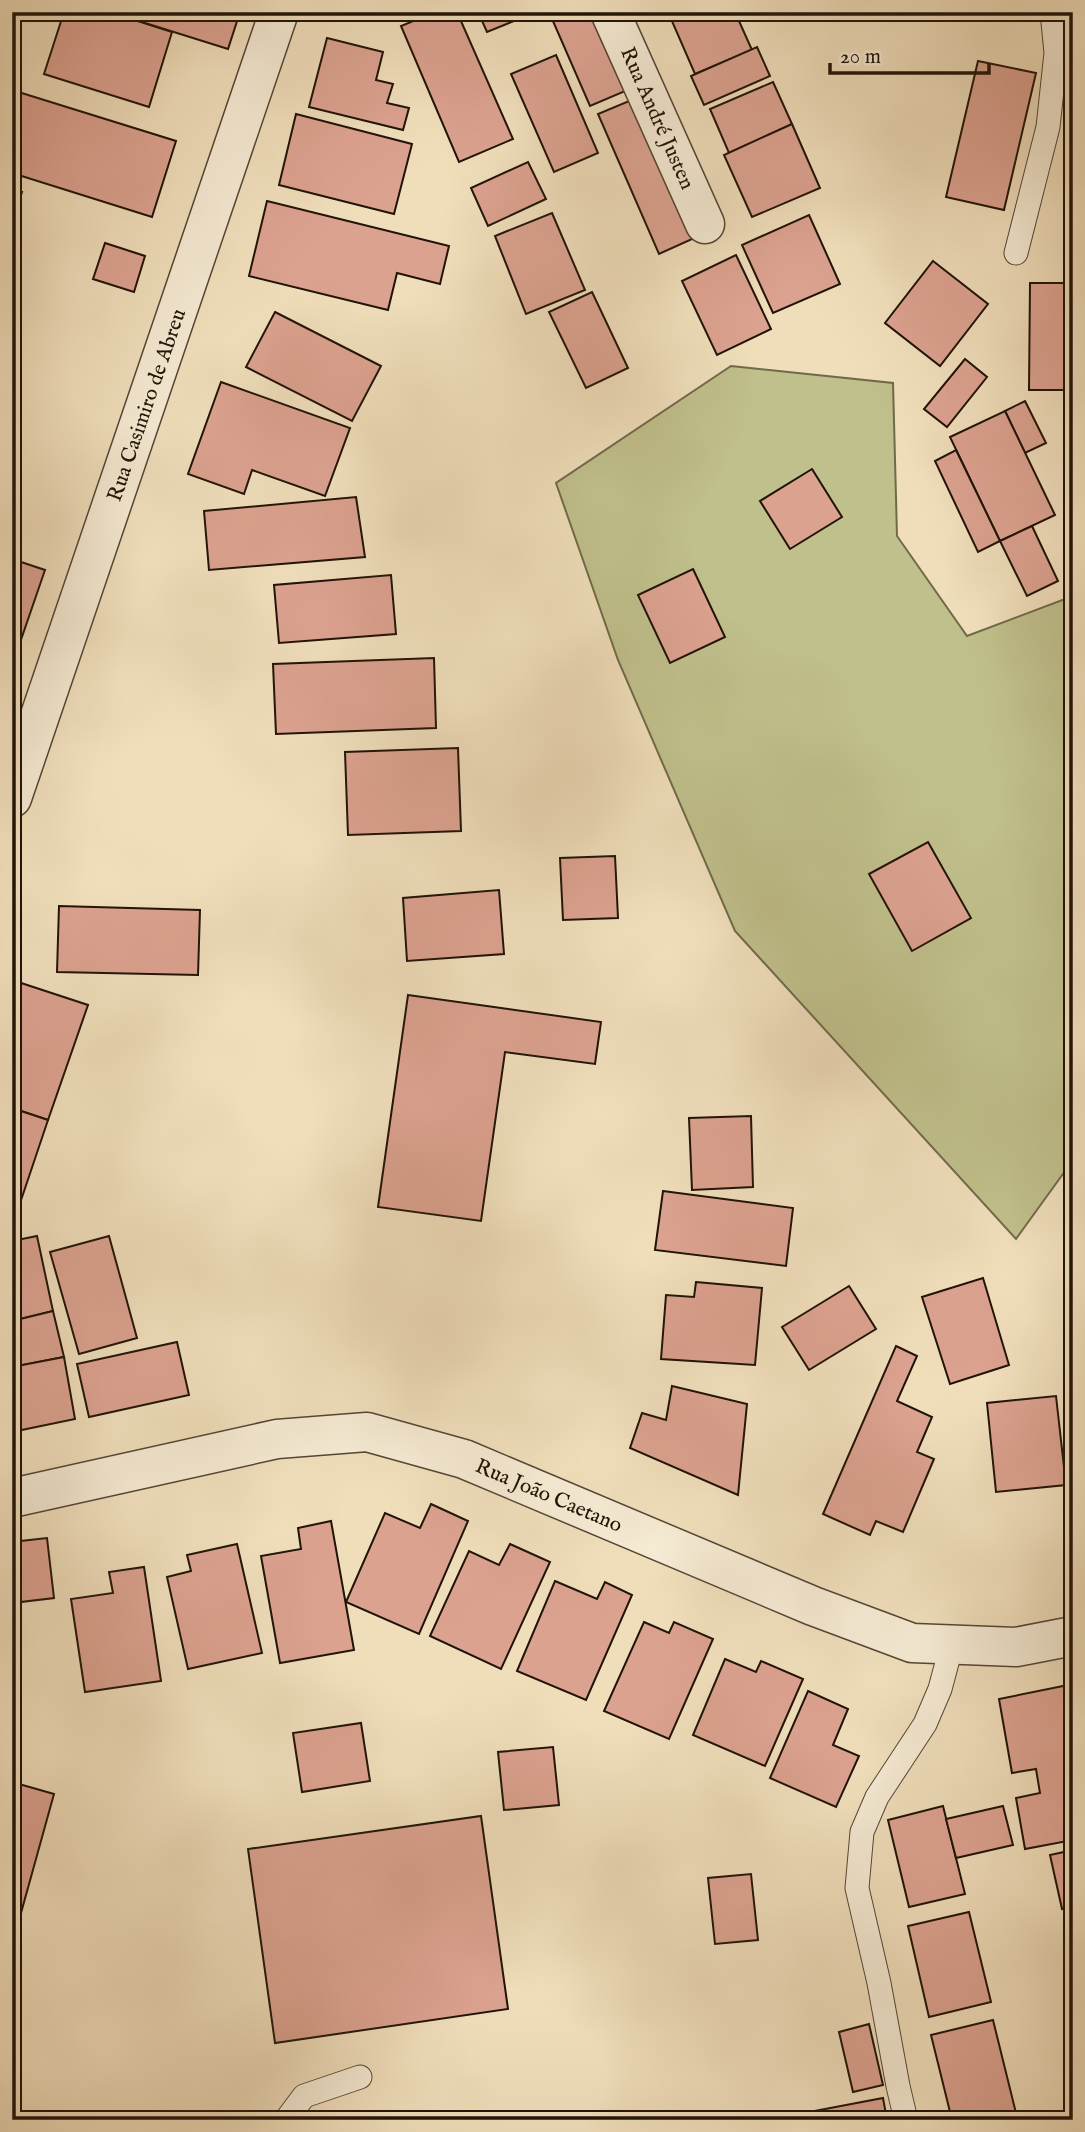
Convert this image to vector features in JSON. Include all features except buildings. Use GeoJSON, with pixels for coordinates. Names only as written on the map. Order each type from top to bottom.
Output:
{"type":"FeatureCollection","features":[{"type":"Feature","properties":{"kind":"street","name":"Rua Casimiro de Abreu"},"geometry":{"type":"LineString","coordinates":[[12,798],[279,12]]}},
{"type":"Feature","properties":{"kind":"street","name":"Rua André Justen"},"geometry":{"type":"LineString","coordinates":[[610,12],[705,224]]}},
{"type":"Feature","properties":{"kind":"street","name":"Rua João Caetano"},"geometry":{"type":"LineString","coordinates":[[12,1497],[277,1439],[368,1432],[464,1459],[813,1606],[912,1643],[1016,1647],[1073,1636]]}},
{"type":"Feature","properties":{"kind":"lane"},"geometry":{"type":"LineString","coordinates":[[1016,253],[1048,127],[1056,53],[1052,12]]}},
{"type":"Feature","properties":{"kind":"lane"},"geometry":{"type":"LineString","coordinates":[[906,2120],[857,1888],[862,1832],[877,1797],[925,1724],[940,1689],[951,1644]]}},
{"type":"Feature","properties":{"kind":"lane"},"geometry":{"type":"LineString","coordinates":[[286,2120],[304,2096],[360,2077]]}},
{"type":"Feature","properties":{"kind":"green space"},"geometry":{"type":"Polygon","coordinates":[[[731,366],[893,383],[897,536],[967,636],[1073,596],[1073,1160],[1016,1239],[735,931],[618,660],[556,483],[731,366]]]}}]}
